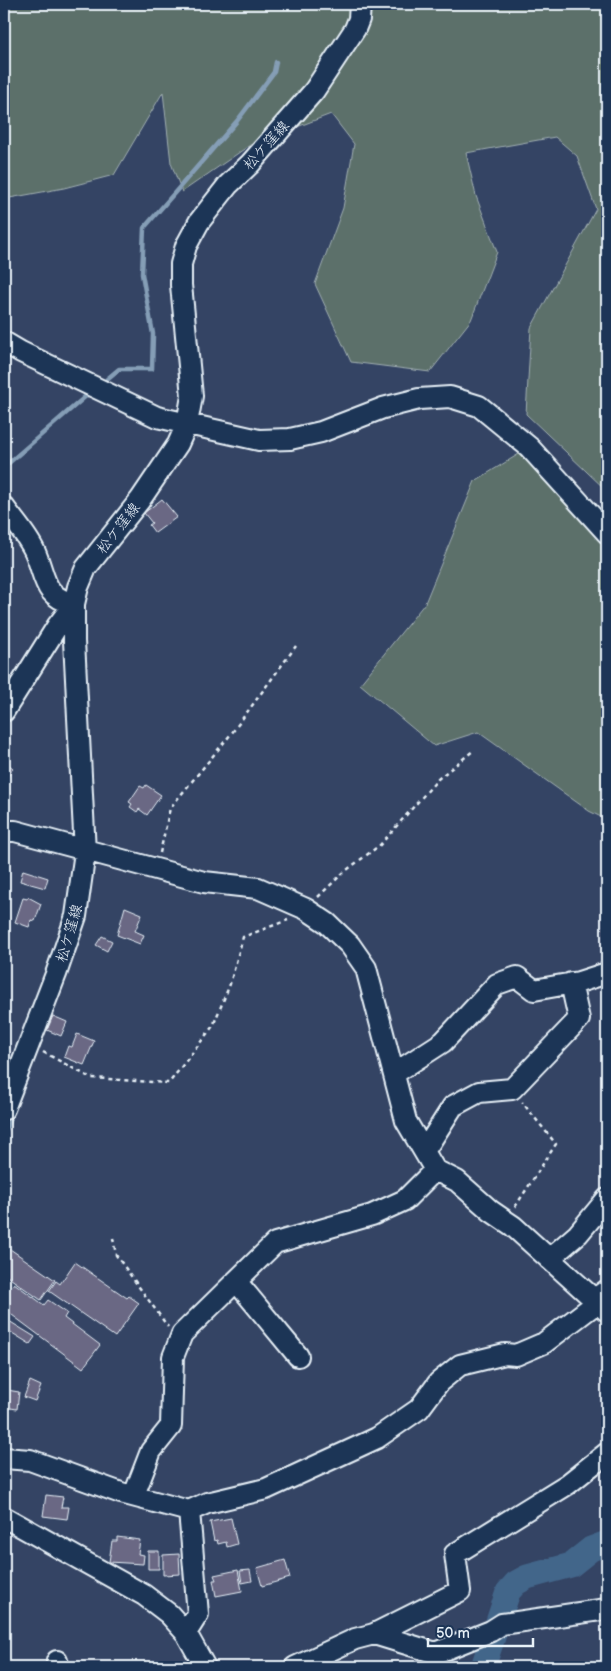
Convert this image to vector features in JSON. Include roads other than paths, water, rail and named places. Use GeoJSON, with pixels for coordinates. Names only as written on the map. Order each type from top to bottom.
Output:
{"type":"FeatureCollection","features":[{"type":"Feature","properties":{"kind":"street","name":"松ケ窪線"},"geometry":{"type":"LineString","coordinates":[[4,1108],[56,974],[76,916],[86,852],[74,604],[86,568],[140,500],[178,444],[187,424],[192,396],[181,264],[186,246],[199,222],[228,185],[250,164],[314,92],[355,29],[359,20],[360,4]]}},
{"type":"Feature","properties":{"kind":"street"},"geometry":{"type":"LineString","coordinates":[[4,342],[157,418],[259,440],[290,439],[321,432],[383,408],[420,399],[450,398],[479,406],[529,447],[607,533]]}},
{"type":"Feature","properties":{"kind":"street"},"geometry":{"type":"LineString","coordinates":[[4,507],[35,552],[44,581],[49,590],[62,601],[74,604],[58,625],[4,711]]}},
{"type":"Feature","properties":{"kind":"street"},"geometry":{"type":"LineString","coordinates":[[4,831],[15,831],[86,852],[204,882],[258,888],[306,909],[327,923],[350,945],[366,968],[395,1072],[406,1121],[436,1170],[457,1181],[549,1259],[603,1300],[544,1343],[516,1355],[505,1354],[460,1365],[439,1382],[419,1409],[377,1438],[266,1489],[207,1503],[189,1512],[134,1495],[121,1493],[30,1460],[4,1458]]}},
{"type":"Feature","properties":{"kind":"street"},"geometry":{"type":"LineString","coordinates":[[395,1072],[443,1042],[497,984],[517,977],[534,990],[571,983],[607,973]]}},
{"type":"Feature","properties":{"kind":"street"},"geometry":{"type":"LineString","coordinates":[[425,1150],[452,1106],[479,1092],[512,1089],[579,1019],[571,983]]}},
{"type":"Feature","properties":{"kind":"street"},"geometry":{"type":"LineString","coordinates":[[134,1495],[151,1451],[172,1426],[173,1357],[182,1334],[275,1243],[380,1212],[405,1200],[436,1170]]}},
{"type":"Feature","properties":{"kind":"street"},"geometry":{"type":"LineString","coordinates":[[549,1259],[578,1234],[607,1199]]}},
{"type":"Feature","properties":{"kind":"street"},"geometry":{"type":"LineString","coordinates":[[236,1281],[298,1356]]}},
{"type":"Feature","properties":{"kind":"street"},"geometry":{"type":"LineString","coordinates":[[295,1667],[355,1638],[374,1634],[460,1591],[455,1554],[568,1484],[607,1453]]}},
{"type":"Feature","properties":{"kind":"street"},"geometry":{"type":"LineString","coordinates":[[186,1633],[198,1614],[189,1512]]}},
{"type":"Feature","properties":{"kind":"street"},"geometry":{"type":"LineString","coordinates":[[4,1516],[144,1595],[169,1614],[186,1633],[205,1667]]}},
{"type":"Feature","properties":{"kind":"street"},"geometry":{"type":"LineString","coordinates":[[374,1634],[436,1653],[496,1628],[607,1611]]}},
{"type":"Feature","properties":{"kind":"waterway"},"geometry":{"type":"LineString","coordinates":[[107,379],[119,369],[152,369],[153,334],[142,274],[144,228],[237,121],[274,72],[276,62]]}},
{"type":"Feature","properties":{"kind":"waterway"},"geometry":{"type":"LineString","coordinates":[[4,467],[86,396]]}},
{"type":"Feature","properties":{"kind":"waterway"},"geometry":{"type":"LineString","coordinates":[[4,1135],[12,1112]]}},
{"type":"Feature","properties":{"kind":"waterway"},"geometry":{"type":"LineString","coordinates":[[483,1667],[508,1592],[516,1583],[527,1577],[571,1565],[591,1549],[607,1543]]}}]}
